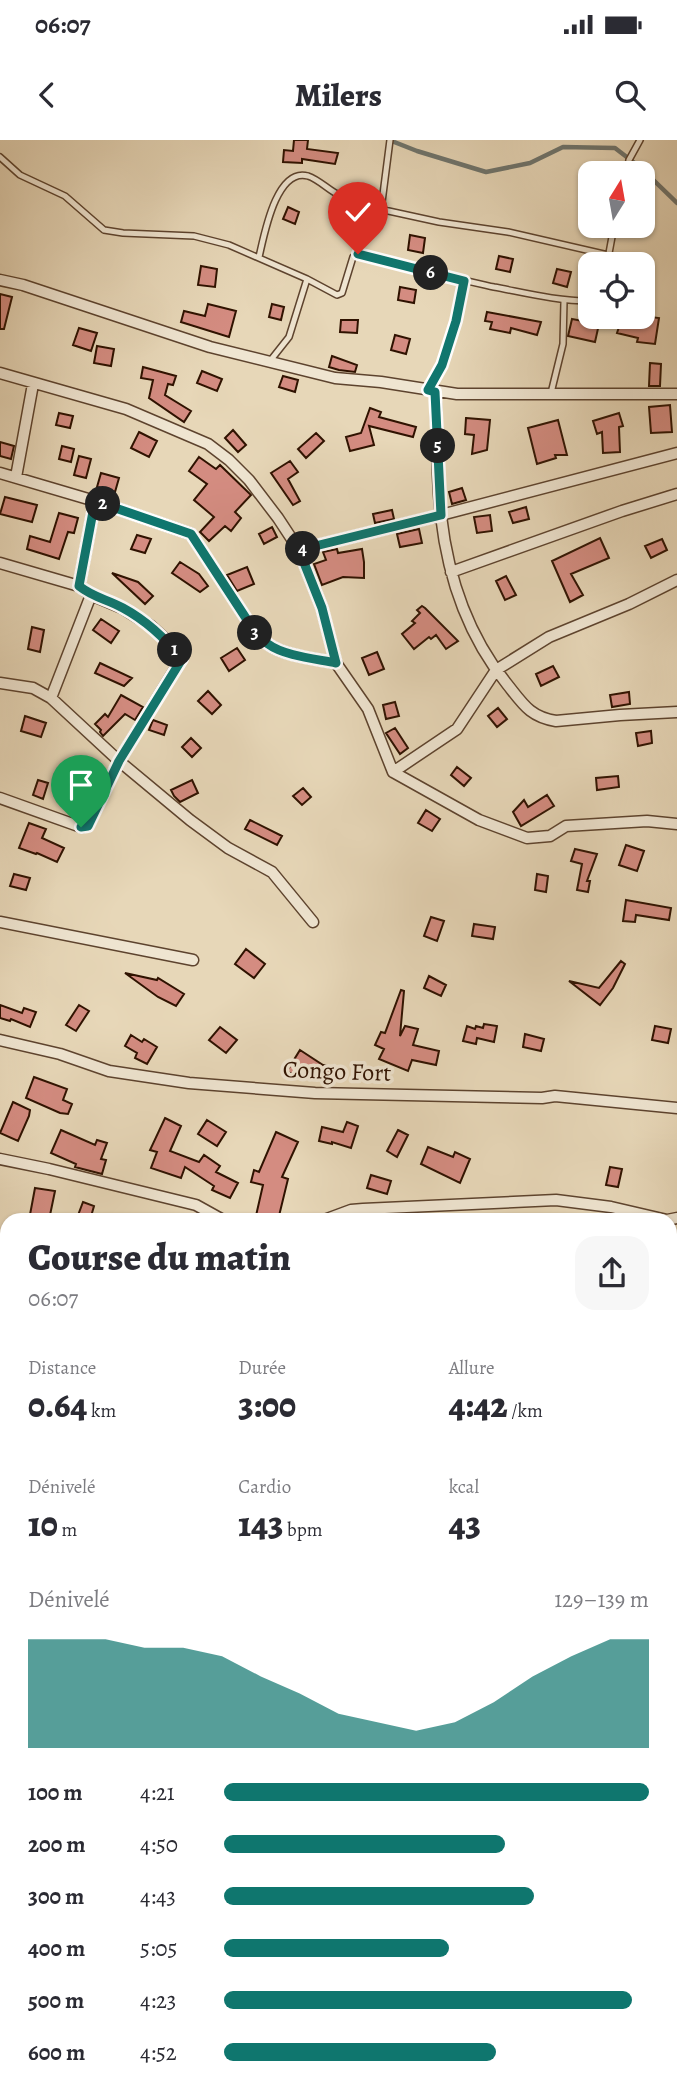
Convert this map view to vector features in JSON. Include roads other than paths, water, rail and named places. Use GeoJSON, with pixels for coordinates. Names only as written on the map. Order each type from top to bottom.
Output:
{"type":"FeatureCollection","features":[{"type":"Feature","properties":{"kind":"street"},"geometry":{"type":"LineString","coordinates":[[0,280],[23,285],[210,347],[335,377],[431,391],[499,395],[677,394]]}},
{"type":"Feature","properties":{"kind":"street"},"geometry":{"type":"LineString","coordinates":[[0,373],[126,409],[208,444],[229,460],[278,518],[299,550],[322,608],[336,663],[368,709],[393,772],[479,820],[527,838],[550,836],[566,826],[647,821],[677,824]]}},
{"type":"Feature","properties":{"kind":"street"},"geometry":{"type":"LineString","coordinates":[[16,477],[33,383]]}},
{"type":"Feature","properties":{"kind":"street"},"geometry":{"type":"LineString","coordinates":[[431,391],[441,515],[450,572],[473,634],[496,670],[535,715],[547,720],[677,712]]}},
{"type":"Feature","properties":{"kind":"street"},"geometry":{"type":"LineString","coordinates":[[299,550],[677,453]]}},
{"type":"Feature","properties":{"kind":"street"},"geometry":{"type":"LineString","coordinates":[[0,473],[95,501],[191,534],[255,632],[267,643],[303,656],[336,663]]}},
{"type":"Feature","properties":{"kind":"street"},"geometry":{"type":"LineString","coordinates":[[450,572],[622,511],[677,495]]}},
{"type":"Feature","properties":{"kind":"street"},"geometry":{"type":"LineString","coordinates":[[79,586],[95,501]]}},
{"type":"Feature","properties":{"kind":"street"},"geometry":{"type":"LineString","coordinates":[[0,563],[79,586],[91,595],[122,608],[151,626],[172,645],[182,659],[119,761],[88,826],[81,827],[0,798]]}},
{"type":"Feature","properties":{"kind":"street"},"geometry":{"type":"LineString","coordinates":[[393,772],[457,729],[496,670],[549,637],[629,604],[677,580]]}},
{"type":"Feature","properties":{"kind":"street"},"geometry":{"type":"LineString","coordinates":[[51,698],[91,595]]}},
{"type":"Feature","properties":{"kind":"street"},"geometry":{"type":"LineString","coordinates":[[0,683],[33,688],[51,698],[119,761],[199,827],[228,848],[272,872],[313,922]]}},
{"type":"Feature","properties":{"kind":"street"},"geometry":{"type":"LineString","coordinates":[[0,922],[193,960]]}},
{"type":"Feature","properties":{"kind":"street","name":"Congo Fort"},"geometry":{"type":"LineString","coordinates":[[0,1041],[60,1054],[109,1071],[189,1083],[315,1093],[542,1098],[555,1096],[677,1108]]}},
{"type":"Feature","properties":{"kind":"street"},"geometry":{"type":"LineString","coordinates":[[0,1159],[196,1205],[210,1213]]}},
{"type":"Feature","properties":{"kind":"street"},"geometry":{"type":"LineString","coordinates":[[343,1213],[363,1209],[556,1200],[637,1213]]}},
{"type":"Feature","properties":{"kind":"lane"},"geometry":{"type":"LineString","coordinates":[[390,140],[382,202],[386,212],[508,232],[595,252]]}},
{"type":"Feature","properties":{"kind":"lane"},"geometry":{"type":"LineString","coordinates":[[629,161],[640,140]]}},
{"type":"Feature","properties":{"kind":"lane"},"geometry":{"type":"LineString","coordinates":[[0,157],[20,175],[65,196],[104,230],[194,236],[229,245],[340,295],[353,257],[358,254],[464,281],[564,301],[578,301]]}},
{"type":"Feature","properties":{"kind":"lane"},"geometry":{"type":"LineString","coordinates":[[259,257],[280,190],[290,178],[306,175],[342,196],[372,195],[382,202]]}},
{"type":"Feature","properties":{"kind":"lane"},"geometry":{"type":"LineString","coordinates":[[270,361],[289,337],[307,279]]}},
{"type":"Feature","properties":{"kind":"lane"},"geometry":{"type":"LineString","coordinates":[[431,391],[456,321],[464,281]]}},
{"type":"Feature","properties":{"kind":"lane"},"geometry":{"type":"LineString","coordinates":[[551,393],[563,344],[564,301]]}},
{"type":"Feature","properties":{"kind":"waterway"},"geometry":{"type":"LineString","coordinates":[[389,140],[486,172],[530,163],[563,147],[615,148],[641,168],[677,203]]}}]}
